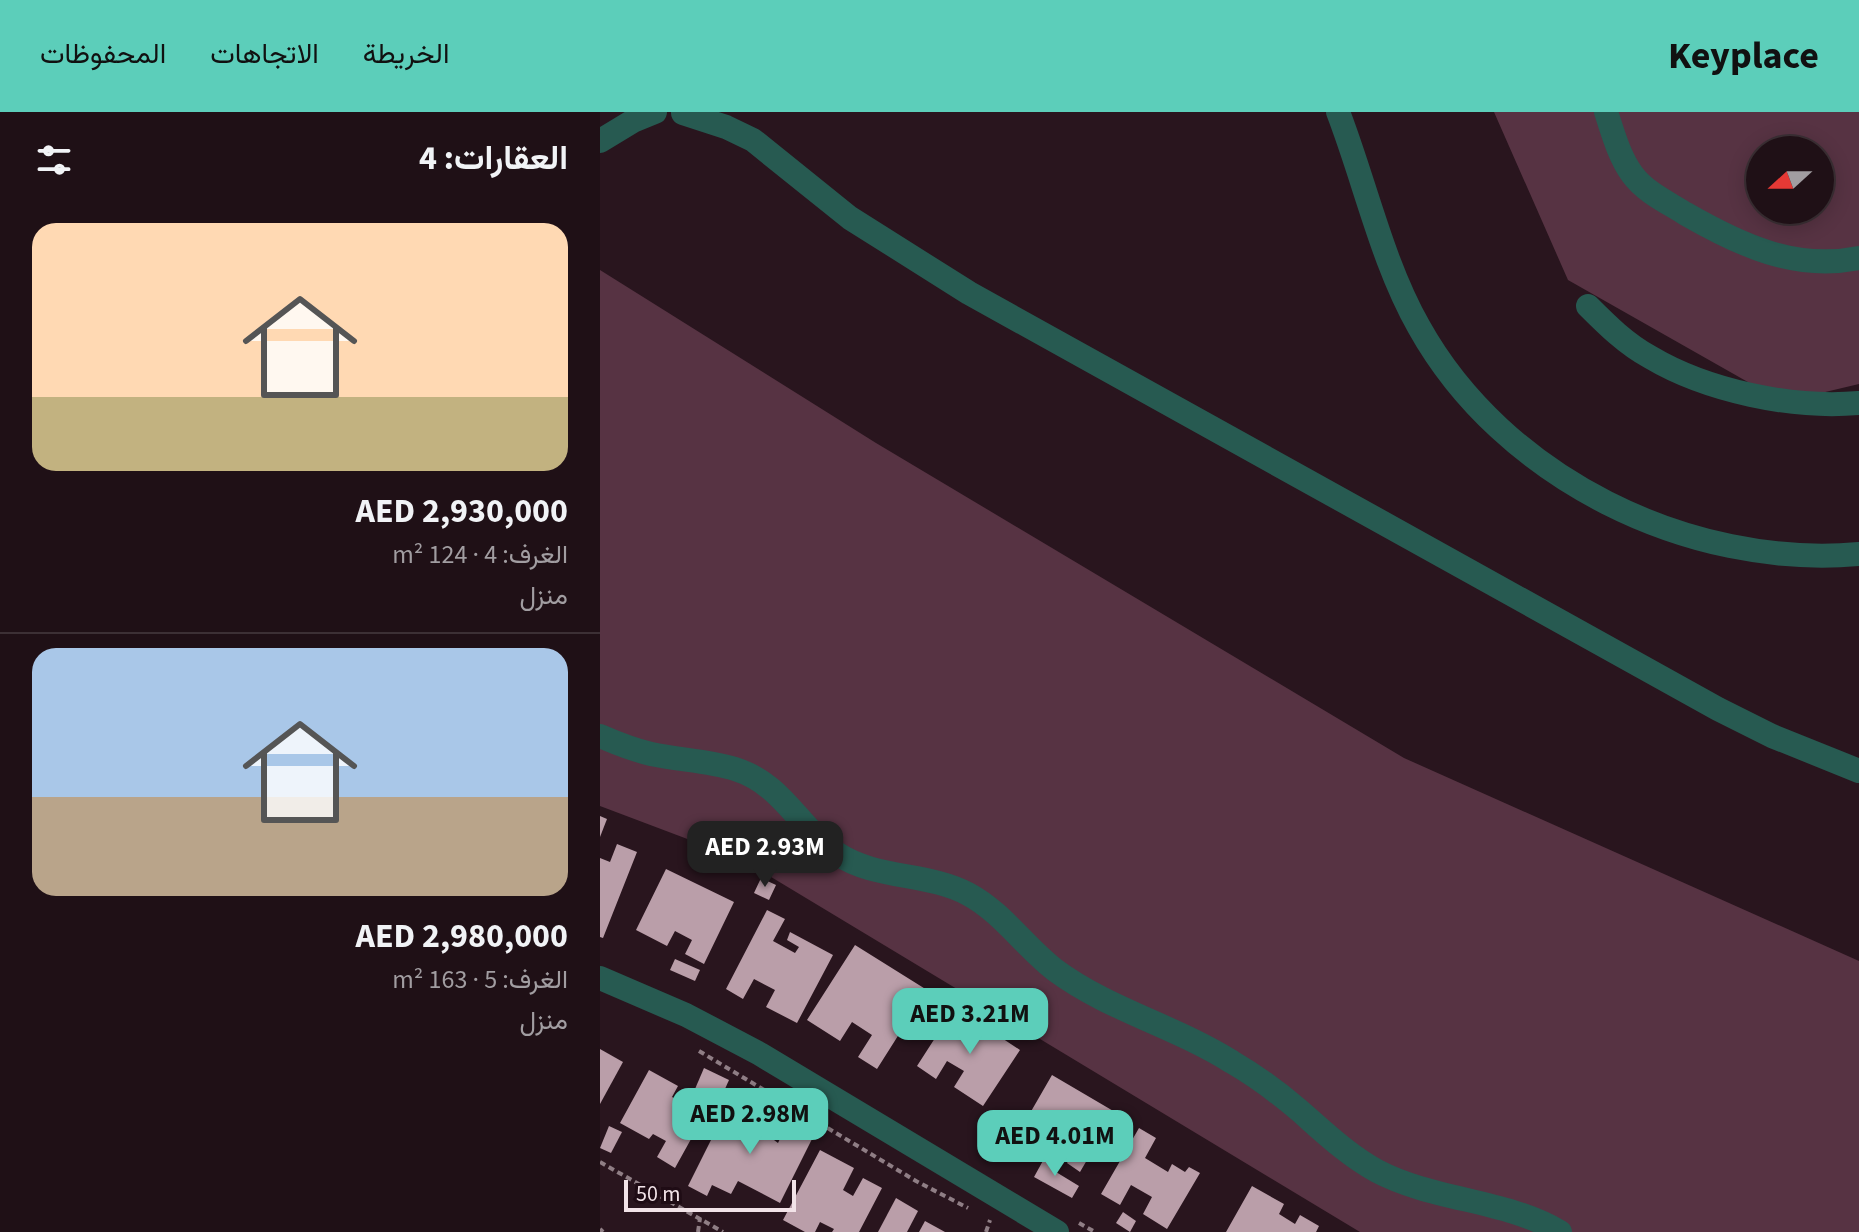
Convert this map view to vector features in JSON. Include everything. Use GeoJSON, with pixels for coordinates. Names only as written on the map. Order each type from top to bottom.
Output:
{"type":"FeatureCollection","features":[{"type":"Feature","properties":{"kind":"street"},"geometry":{"type":"LineString","coordinates":[[600,132],[611,112]]}},
{"type":"Feature","properties":{"kind":"street"},"geometry":{"type":"LineString","coordinates":[[600,141],[623,126],[655,112],[684,113],[753,140],[850,218],[969,293],[1718,709],[1772,736],[1859,771]]}},
{"type":"Feature","properties":{"kind":"street"},"geometry":{"type":"LineString","coordinates":[[732,112],[753,140]]}},
{"type":"Feature","properties":{"kind":"street"},"geometry":{"type":"LineString","coordinates":[[1338,112],[1401,290],[1418,326],[1465,391],[1521,446],[1586,491],[1644,519],[1694,537],[1770,552],[1859,554]]}},
{"type":"Feature","properties":{"kind":"street"},"geometry":{"type":"LineString","coordinates":[[1606,112],[1622,157],[1648,191],[1727,237],[1781,258],[1823,263],[1859,258]]}},
{"type":"Feature","properties":{"kind":"street"},"geometry":{"type":"LineString","coordinates":[[1588,306],[1606,325],[1648,357],[1696,378],[1783,401],[1859,403]]}},
{"type":"Feature","properties":{"kind":"street"},"geometry":{"type":"LineString","coordinates":[[600,736],[650,754],[735,769],[757,779],[776,792],[813,834],[837,853],[864,868],[946,885],[968,894],[987,907],[1065,977],[1117,1007],[1169,1028],[1231,1061],[1266,1084],[1353,1156],[1377,1171],[1428,1192],[1530,1217],[1560,1232]]}},
{"type":"Feature","properties":{"kind":"street"},"geometry":{"type":"LineString","coordinates":[[600,978],[686,1015],[760,1054],[1057,1232]]}},
{"type":"Feature","properties":{"kind":"path"},"geometry":{"type":"LineString","coordinates":[[699,1051],[916,1181],[968,1208]]}},
{"type":"Feature","properties":{"kind":"path"},"geometry":{"type":"LineString","coordinates":[[600,1162],[723,1232]]}},
{"type":"Feature","properties":{"kind":"path"},"geometry":{"type":"LineString","coordinates":[[698,1232],[700,1218]]}},
{"type":"Feature","properties":{"kind":"path"},"geometry":{"type":"LineString","coordinates":[[988,1228],[994,1232]]}},
{"type":"Feature","properties":{"kind":"shaded area"},"geometry":{"type":"Polygon","coordinates":[[[1494,112],[1859,112],[1859,384],[1783,402],[1568,280],[1494,112]]]}},
{"type":"Feature","properties":{"kind":"shaded area"},"geometry":{"type":"Polygon","coordinates":[[[600,270],[876,443],[1404,758],[1859,961],[1859,1232],[1360,1232],[743,860],[600,806],[600,270]]]}},
{"type":"Feature","properties":{"kind":"building"},"geometry":{"type":"Polygon","coordinates":[[[600,816],[607,819],[600,837],[600,816]]]}},
{"type":"Feature","properties":{"kind":"building"},"geometry":{"type":"Polygon","coordinates":[[[617,844],[637,852],[603,938],[600,937],[600,858],[610,862],[617,844]]]}},
{"type":"Feature","properties":{"kind":"building"},"geometry":{"type":"Polygon","coordinates":[[[666,869],[734,902],[704,964],[685,954],[692,940],[675,931],[667,946],[636,930],[666,869]]]}},
{"type":"Feature","properties":{"kind":"building"},"geometry":{"type":"Polygon","coordinates":[[[761,878],[776,885],[769,900],[754,893],[761,878]]]}},
{"type":"Feature","properties":{"kind":"building"},"geometry":{"type":"Polygon","coordinates":[[[767,910],[785,919],[773,941],[795,953],[799,947],[787,940],[790,932],[833,955],[797,1023],[766,1007],[775,990],[754,979],[743,999],[726,989],[767,910]]]}},
{"type":"Feature","properties":{"kind":"building"},"geometry":{"type":"Polygon","coordinates":[[[855,945],[927,990],[877,1069],[858,1057],[872,1035],[852,1022],[840,1041],[807,1020],[855,945]]]}},
{"type":"Feature","properties":{"kind":"building"},"geometry":{"type":"Polygon","coordinates":[[[675,959],[700,970],[695,981],[670,970],[675,959]]]}},
{"type":"Feature","properties":{"kind":"building"},"geometry":{"type":"Polygon","coordinates":[[[955,1007],[1020,1050],[983,1106],[954,1087],[964,1071],[947,1061],[936,1079],[917,1066],[955,1007]]]}},
{"type":"Feature","properties":{"kind":"building"},"geometry":{"type":"Polygon","coordinates":[[[600,1049],[623,1062],[600,1104],[600,1049]]]}},
{"type":"Feature","properties":{"kind":"building"},"geometry":{"type":"Polygon","coordinates":[[[704,1068],[729,1080],[720,1100],[695,1089],[704,1068]]]}},
{"type":"Feature","properties":{"kind":"building"},"geometry":{"type":"Polygon","coordinates":[[[649,1070],[678,1086],[672,1097],[687,1105],[693,1094],[711,1103],[675,1168],[657,1157],[666,1141],[653,1134],[649,1139],[620,1123],[649,1070]]]}},
{"type":"Feature","properties":{"kind":"building"},"geometry":{"type":"Polygon","coordinates":[[[1052,1075],[1115,1112],[1080,1172],[1067,1163],[1077,1146],[1057,1135],[1048,1151],[1018,1134],[1052,1075]]]}},
{"type":"Feature","properties":{"kind":"building"},"geometry":{"type":"Polygon","coordinates":[[[744,1095],[764,1105],[756,1121],[748,1117],[738,1138],[750,1144],[758,1128],[778,1143],[787,1124],[813,1137],[780,1203],[738,1181],[731,1194],[712,1185],[707,1196],[688,1186],[728,1106],[736,1110],[744,1095]]]}},
{"type":"Feature","properties":{"kind":"building"},"geometry":{"type":"Polygon","coordinates":[[[609,1126],[622,1132],[611,1153],[600,1148],[609,1126]]]}},
{"type":"Feature","properties":{"kind":"building"},"geometry":{"type":"Polygon","coordinates":[[[1139,1128],[1156,1138],[1145,1158],[1168,1172],[1172,1164],[1185,1172],[1189,1167],[1200,1173],[1167,1229],[1143,1214],[1152,1197],[1131,1185],[1120,1205],[1101,1194],[1139,1128]]]}},
{"type":"Feature","properties":{"kind":"building"},"geometry":{"type":"Polygon","coordinates":[[[820,1150],[854,1168],[843,1190],[853,1196],[863,1178],[882,1188],[859,1232],[832,1232],[834,1229],[820,1222],[815,1232],[805,1232],[783,1220],[820,1150]]]}},
{"type":"Feature","properties":{"kind":"building"},"geometry":{"type":"Polygon","coordinates":[[[1045,1157],[1060,1165],[1056,1172],[1079,1186],[1072,1198],[1034,1177],[1045,1157]]]}},
{"type":"Feature","properties":{"kind":"building"},"geometry":{"type":"Polygon","coordinates":[[[1252,1186],[1284,1204],[1279,1214],[1295,1224],[1300,1215],[1319,1226],[1316,1232],[1226,1232],[1252,1186]]]}},
{"type":"Feature","properties":{"kind":"building"},"geometry":{"type":"Polygon","coordinates":[[[896,1198],[918,1211],[907,1232],[878,1232],[896,1198]]]}},
{"type":"Feature","properties":{"kind":"building"},"geometry":{"type":"Polygon","coordinates":[[[1123,1212],[1136,1221],[1130,1232],[1116,1223],[1123,1212]]]}},
{"type":"Feature","properties":{"kind":"building"},"geometry":{"type":"Polygon","coordinates":[[[925,1221],[945,1232],[919,1232],[925,1221]]]}}]}
